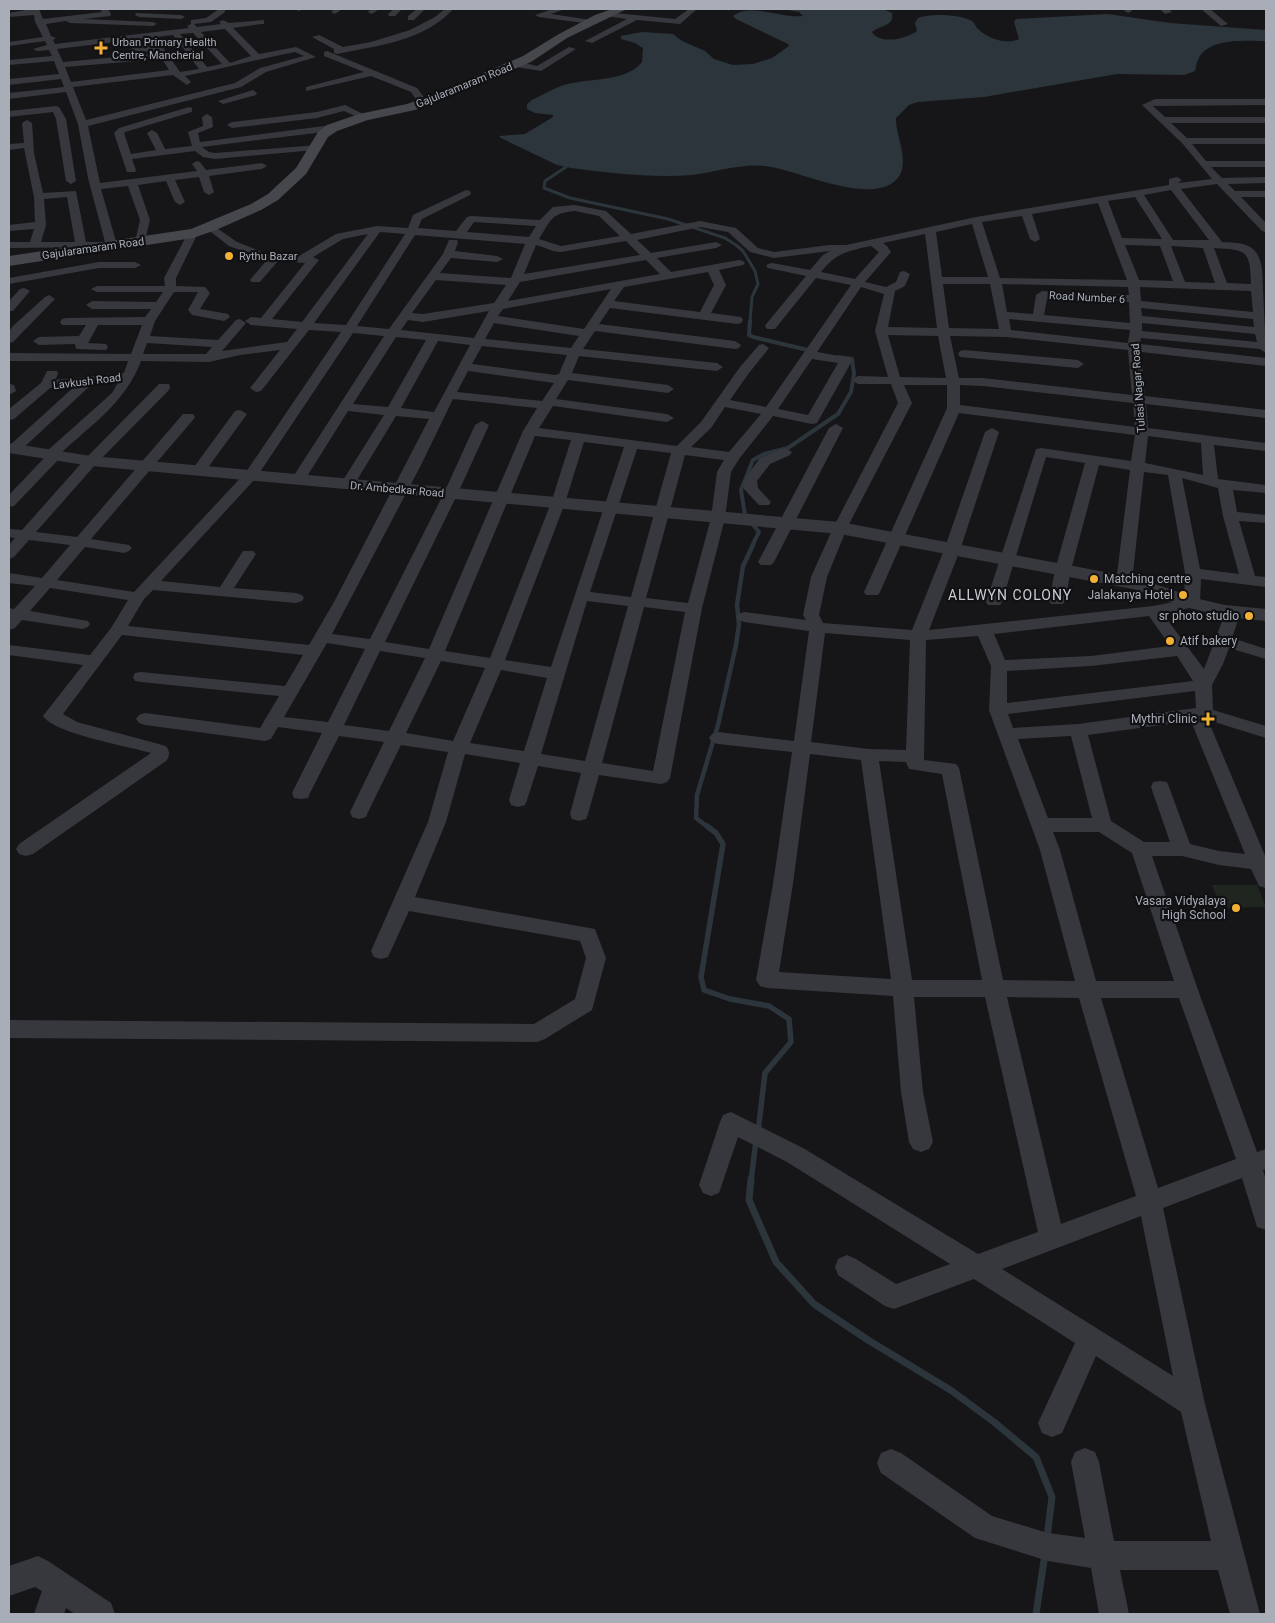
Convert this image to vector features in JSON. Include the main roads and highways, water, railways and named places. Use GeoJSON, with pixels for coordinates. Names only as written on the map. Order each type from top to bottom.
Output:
{"type":"FeatureCollection","features":[{"type":"Feature","properties":{"kind":"main road","name":"Gajularamaram Road"},"geometry":{"type":"LineString","coordinates":[[11,260],[140,242],[193,233],[211,227],[256,207],[273,197],[301,171],[323,135],[332,128],[364,117],[423,103],[516,64],[606,13]]}},
{"type":"Feature","properties":{"kind":"waterway"},"geometry":{"type":"LineString","coordinates":[[566,167],[545,181],[544,188],[570,198],[668,219],[725,238],[736,245],[743,251],[755,271],[758,284],[752,297],[750,322]]}},
{"type":"Feature","properties":{"kind":"waterway"},"geometry":{"type":"LineString","coordinates":[[750,321],[749,335],[753,337],[812,351]]}},
{"type":"Feature","properties":{"kind":"waterway"},"geometry":{"type":"LineString","coordinates":[[745,515],[741,490],[753,460],[764,454],[788,448],[838,414],[851,392],[854,374],[852,359],[838,357]]}},
{"type":"Feature","properties":{"kind":"waterway"},"geometry":{"type":"LineString","coordinates":[[752,546],[759,532],[754,526]]}},
{"type":"Feature","properties":{"kind":"waterway"},"geometry":{"type":"LineString","coordinates":[[709,828],[696,818],[697,795],[718,725],[736,645],[739,624],[737,605],[743,566],[753,545]]}},
{"type":"Feature","properties":{"kind":"waterway"},"geometry":{"type":"LineString","coordinates":[[707,826],[716,833],[723,844],[701,977],[704,990],[730,999],[769,1006],[789,1019],[791,1042],[765,1073],[758,1132]]}},
{"type":"Feature","properties":{"kind":"waterway"},"geometry":{"type":"LineString","coordinates":[[751,1181],[756,1140]]}},
{"type":"Feature","properties":{"kind":"waterway"},"geometry":{"type":"LineString","coordinates":[[751,1179],[749,1200],[776,1262],[814,1304],[868,1340],[952,1391],[994,1422],[1036,1457],[1052,1497],[1047,1538]]}},
{"type":"Feature","properties":{"kind":"waterway"},"geometry":{"type":"LineString","coordinates":[[1036,1614],[1045,1554]]}},
{"type":"Feature","properties":{"kind":"place","name":"Urban Primary Health Centre, Mancherial"},"geometry":{"type":"Point","coordinates":[101,48]}},
{"type":"Feature","properties":{"kind":"place","name":"Rythu Bazar"},"geometry":{"type":"Point","coordinates":[229,256]}},
{"type":"Feature","properties":{"kind":"place","name":"Matching centre"},"geometry":{"type":"Point","coordinates":[1094,579]}},
{"type":"Feature","properties":{"kind":"place","name":"Jalakanya Hotel"},"geometry":{"type":"Point","coordinates":[1183,595]}},
{"type":"Feature","properties":{"kind":"place","name":"sr photo studio"},"geometry":{"type":"Point","coordinates":[1249,616]}},
{"type":"Feature","properties":{"kind":"place","name":"Atif bakery"},"geometry":{"type":"Point","coordinates":[1170,641]}},
{"type":"Feature","properties":{"kind":"place","name":"Mythri Clinic"},"geometry":{"type":"Point","coordinates":[1208,719]}},
{"type":"Feature","properties":{"kind":"place","name":"Vasara Vidyalaya High School"},"geometry":{"type":"Point","coordinates":[1236,908]}},
{"type":"Feature","properties":{"kind":"district","name":"ALLWYN COLONY"},"geometry":{"type":"Point","coordinates":[1010,595]}}]}
